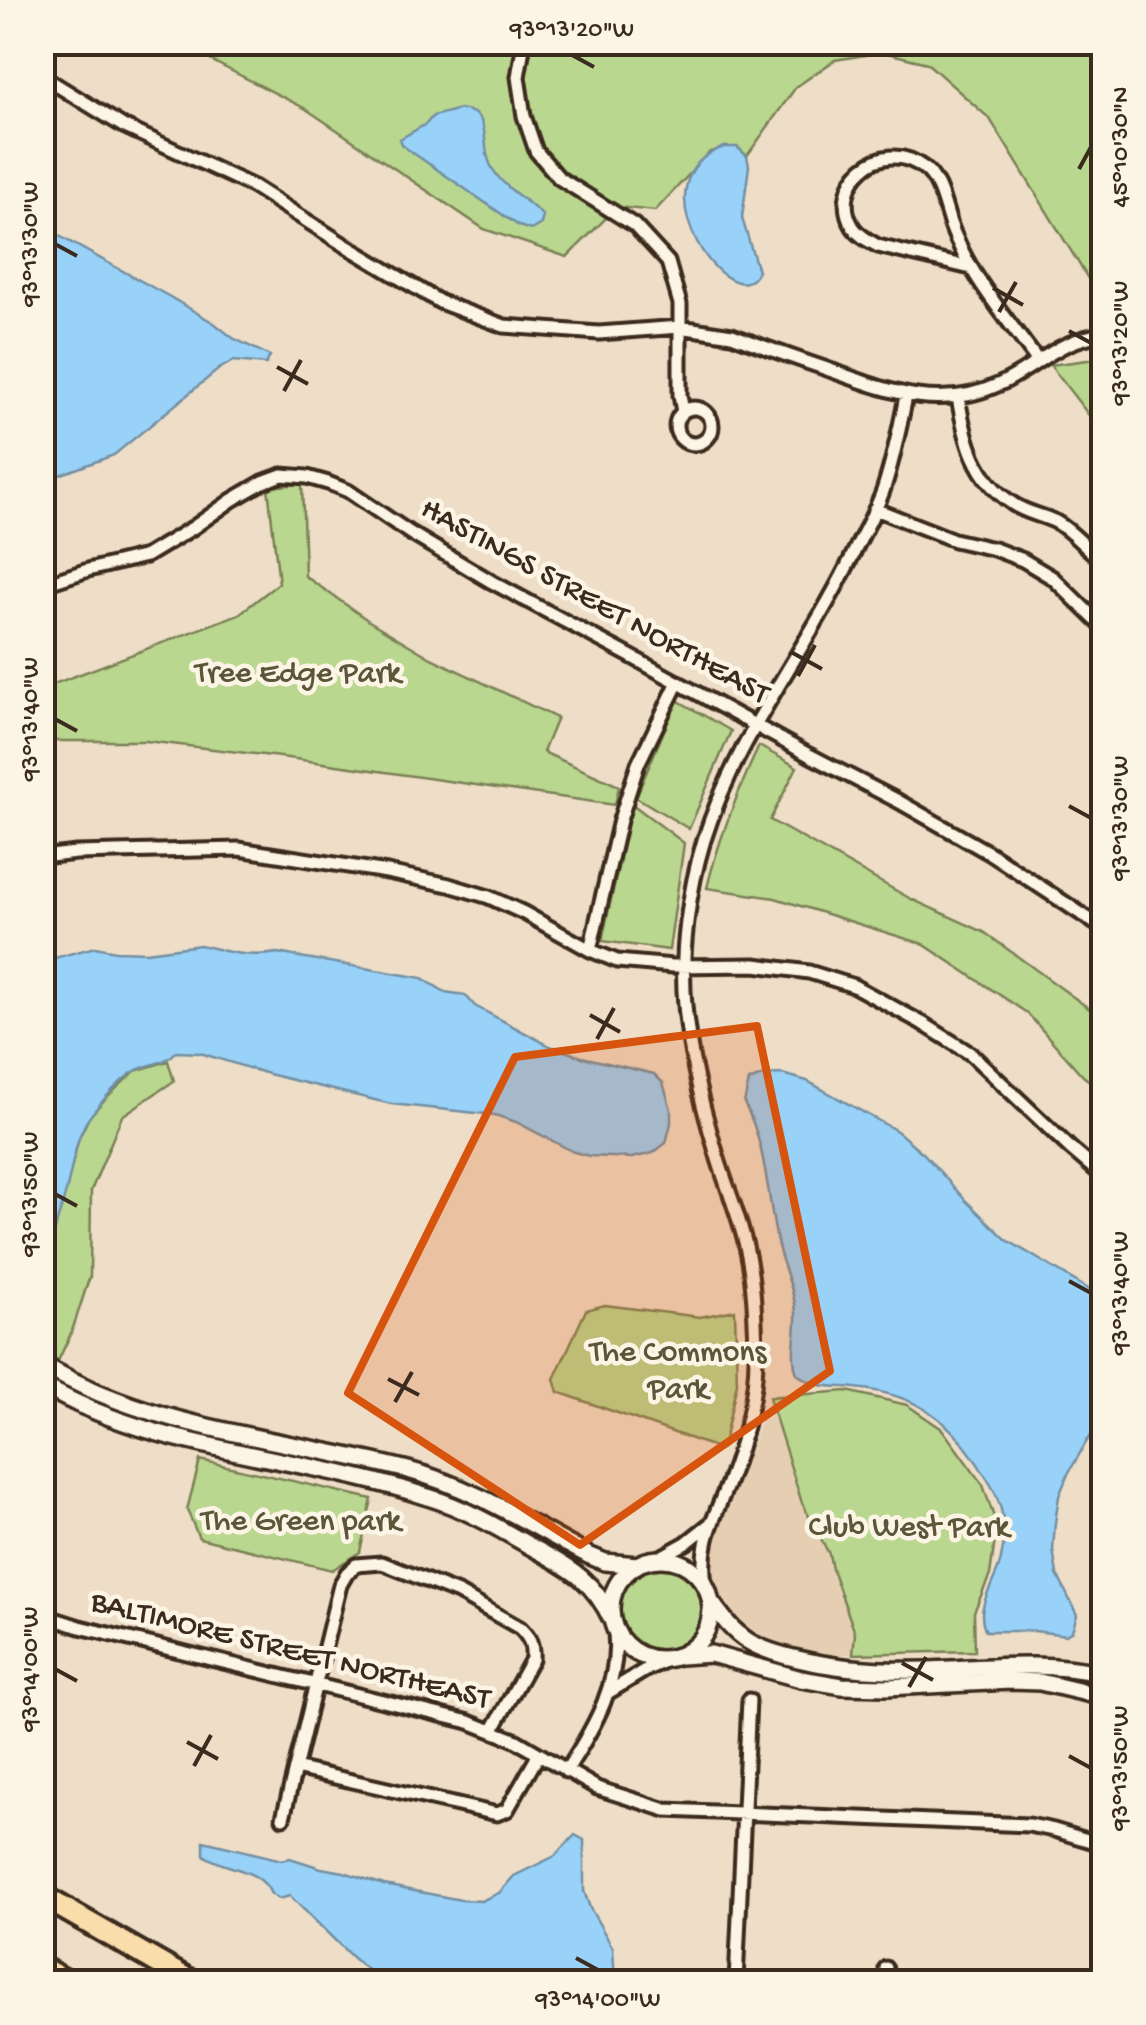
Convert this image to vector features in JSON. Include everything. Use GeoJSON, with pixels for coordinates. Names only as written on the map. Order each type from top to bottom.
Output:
{"type":"FeatureCollection","features":[{"type":"Feature","properties":{"kind":"highway"},"geometry":{"type":"LineString","coordinates":[[42,1896],[192,1982]]}},
{"type":"Feature","properties":{"kind":"highway"},"geometry":{"type":"LineString","coordinates":[[42,1968],[68,1982]]}},
{"type":"Feature","properties":{"kind":"street"},"geometry":{"type":"LineString","coordinates":[[524,42],[518,76],[524,116],[536,150],[559,178],[634,225],[668,262],[680,304],[683,412]]}},
{"type":"Feature","properties":{"kind":"street"},"geometry":{"type":"LineString","coordinates":[[42,76],[123,126],[254,187],[440,302],[504,326],[599,333],[680,327],[732,335],[906,396],[943,399],[1000,384],[1070,342],[1104,334]]}},
{"type":"Feature","properties":{"kind":"street"},"geometry":{"type":"LineString","coordinates":[[971,268],[878,246],[865,238],[854,229],[848,214],[847,195],[855,177],[866,165],[895,156],[926,170],[937,185],[971,268],[1037,360]]}},
{"type":"Feature","properties":{"kind":"street"},"geometry":{"type":"LineString","coordinates":[[906,396],[876,509],[723,788],[704,842],[688,923],[685,1004],[693,1057],[715,1151],[746,1244],[754,1296],[756,1356],[748,1422],[710,1524],[702,1567],[711,1602],[728,1625],[750,1643],[786,1656],[888,1670],[1040,1665],[1104,1674]]}},
{"type":"Feature","properties":{"kind":"street"},"geometry":{"type":"LineString","coordinates":[[958,396],[970,454],[992,487],[1013,504],[1068,530],[1104,562]]}},
{"type":"Feature","properties":{"kind":"street","name":"HASTINGS STREET NORTHEAST"},"geometry":{"type":"LineString","coordinates":[[42,585],[146,556],[263,482],[282,475],[307,477],[348,491],[492,582],[898,800],[991,854],[1104,929]]}},
{"type":"Feature","properties":{"kind":"street"},"geometry":{"type":"LineString","coordinates":[[876,509],[954,540],[1024,560],[1052,578],[1104,628]]}},
{"type":"Feature","properties":{"kind":"street"},"geometry":{"type":"LineString","coordinates":[[590,950],[620,820],[638,764],[678,682]]}},
{"type":"Feature","properties":{"kind":"street"},"geometry":{"type":"LineString","coordinates":[[42,857],[239,849],[449,884],[524,913],[616,960],[684,966],[755,965],[809,972],[854,986],[971,1054],[1104,1177]]}},
{"type":"Feature","properties":{"kind":"street"},"geometry":{"type":"LineString","coordinates":[[42,1364],[74,1382],[162,1414],[432,1478],[490,1502],[588,1555],[605,1562],[637,1566]]}},
{"type":"Feature","properties":{"kind":"street"},"geometry":{"type":"LineString","coordinates":[[42,1385],[160,1433],[402,1490],[453,1506],[584,1578],[602,1598],[622,1641],[652,1659],[710,1654],[842,1686],[1040,1682],[1104,1697]]}},
{"type":"Feature","properties":{"kind":"street"},"geometry":{"type":"LineString","coordinates":[[566,1771],[610,1692],[618,1654],[611,1607],[618,1583],[637,1566],[686,1543],[710,1524]]}},
{"type":"Feature","properties":{"kind":"street"},"geometry":{"type":"LineString","coordinates":[[657,1559],[684,1564],[705,1584]]}},
{"type":"Feature","properties":{"kind":"street"},"geometry":{"type":"LineString","coordinates":[[284,1818],[340,1585],[356,1565],[382,1563],[458,1593],[520,1628],[528,1637],[532,1659],[492,1731]]}},
{"type":"Feature","properties":{"kind":"street"},"geometry":{"type":"LineString","coordinates":[[610,1692],[701,1640],[711,1616],[711,1602]]}},
{"type":"Feature","properties":{"kind":"street","name":"BALTIMORE STREET NORTHEAST"},"geometry":{"type":"LineString","coordinates":[[42,1615],[468,1722],[514,1740],[597,1788],[666,1810],[1030,1826],[1104,1845]]}},
{"type":"Feature","properties":{"kind":"street"},"geometry":{"type":"LineString","coordinates":[[736,1982],[749,1700]]}},
{"type":"Feature","properties":{"kind":"street"},"geometry":{"type":"LineString","coordinates":[[295,1768],[497,1814],[506,1810],[539,1754]]}},
{"type":"Feature","properties":{"kind":"street"},"geometry":{"type":"LineString","coordinates":[[886,1968],[886,1982]]}},
{"type":"Feature","properties":{"kind":"highlighted area"},"geometry":{"type":"Polygon","coordinates":[[[757,1026],[830,1371],[580,1545],[348,1393],[515,1057],[757,1026]]]}},
{"type":"Feature","properties":{"kind":"shaded area"},"geometry":{"type":"Polygon","coordinates":[[[769,1397],[802,1503],[829,1554],[855,1633],[853,1654],[816,1655],[753,1638],[723,1612],[712,1591],[708,1568],[711,1546],[769,1397]]]}},
{"type":"Feature","properties":{"kind":"green space"},"geometry":{"type":"Polygon","coordinates":[[[177,43],[1103,43],[1103,297],[1100,298],[990,119],[927,63],[883,52],[835,60],[796,87],[747,156],[737,147],[710,152],[655,211],[617,207],[567,257],[484,229],[306,109],[177,43]]]}},
{"type":"Feature","properties":{"kind":"green space"},"geometry":{"type":"Polygon","coordinates":[[[1103,358],[1103,425],[1098,427],[1050,365],[1103,358]]]}},
{"type":"Feature","properties":{"kind":"green space","name":"Tree Edge Park"},"geometry":{"type":"Polygon","coordinates":[[[302,484],[305,576],[431,658],[557,718],[543,752],[619,786],[615,805],[146,741],[43,741],[43,688],[239,614],[279,583],[268,487],[302,484]]]}},
{"type":"Feature","properties":{"kind":"green space"},"geometry":{"type":"Polygon","coordinates":[[[677,700],[731,731],[689,829],[636,797],[677,700]]]}},
{"type":"Feature","properties":{"kind":"green space"},"geometry":{"type":"Polygon","coordinates":[[[759,746],[797,767],[770,820],[911,899],[984,932],[1098,1015],[1103,1008],[1103,1091],[1083,1076],[1027,1013],[923,944],[775,898],[707,888],[729,816],[759,746]]]}},
{"type":"Feature","properties":{"kind":"green space"},"geometry":{"type":"Polygon","coordinates":[[[632,804],[684,843],[669,950],[602,941],[632,804]]]}},
{"type":"Feature","properties":{"kind":"green space"},"geometry":{"type":"Polygon","coordinates":[[[168,1061],[174,1081],[122,1116],[91,1191],[90,1276],[58,1361],[43,1350],[42,1307],[47,1308],[53,1288],[54,1232],[79,1138],[89,1117],[135,1071],[168,1061]]]}},
{"type":"Feature","properties":{"kind":"green space","name":"The Commons Park"},"geometry":{"type":"Polygon","coordinates":[[[605,1305],[700,1317],[735,1310],[737,1383],[720,1449],[558,1392],[554,1379],[586,1310],[605,1305]]]}},
{"type":"Feature","properties":{"kind":"green space","name":"Club West Park"},"geometry":{"type":"Polygon","coordinates":[[[847,1391],[907,1405],[942,1429],[983,1485],[997,1526],[990,1575],[974,1612],[975,1651],[853,1654],[855,1633],[829,1554],[802,1503],[769,1397],[847,1391]]]}},
{"type":"Feature","properties":{"kind":"green space","name":"The Green park"},"geometry":{"type":"Polygon","coordinates":[[[200,1460],[372,1499],[360,1552],[332,1570],[199,1538],[187,1510],[200,1460]]]}},
{"type":"Feature","properties":{"kind":"green space"},"geometry":{"type":"Polygon","coordinates":[[[652,1568],[668,1568],[684,1575],[695,1586],[702,1610],[699,1626],[690,1640],[668,1652],[652,1652],[636,1645],[625,1634],[618,1618],[618,1602],[625,1586],[636,1575],[652,1568]]]}},
{"type":"Feature","properties":{"kind":"water"},"geometry":{"type":"Polygon","coordinates":[[[460,109],[478,117],[491,166],[502,181],[543,216],[541,224],[531,230],[519,226],[403,146],[400,139],[433,116],[460,109]]]}},
{"type":"Feature","properties":{"kind":"water"},"geometry":{"type":"Polygon","coordinates":[[[724,147],[737,147],[747,156],[749,166],[742,218],[758,271],[746,282],[730,279],[712,264],[687,215],[686,188],[697,164],[724,147]]]}},
{"type":"Feature","properties":{"kind":"water"},"geometry":{"type":"Polygon","coordinates":[[[43,227],[270,356],[266,364],[233,361],[114,455],[43,481],[43,227]]]}},
{"type":"Feature","properties":{"kind":"water"},"geometry":{"type":"Polygon","coordinates":[[[200,945],[248,955],[277,953],[422,978],[445,992],[465,995],[475,1006],[550,1046],[654,1074],[663,1083],[671,1109],[666,1143],[653,1153],[632,1158],[590,1156],[495,1115],[391,1104],[200,1053],[176,1052],[130,1075],[85,1124],[52,1240],[52,1295],[47,1308],[43,1307],[43,959],[95,947],[146,952],[200,945]]]}},
{"type":"Feature","properties":{"kind":"water"},"geometry":{"type":"Polygon","coordinates":[[[782,1074],[807,1081],[897,1131],[1007,1240],[1103,1298],[1103,1421],[1068,1474],[1059,1496],[1055,1523],[1053,1550],[1057,1574],[1077,1615],[1072,1631],[1066,1635],[986,1631],[982,1613],[1001,1559],[1003,1521],[991,1485],[951,1430],[920,1406],[901,1398],[818,1385],[797,1374],[795,1304],[778,1246],[757,1135],[744,1103],[749,1081],[782,1074]]]}},
{"type":"Feature","properties":{"kind":"water"},"geometry":{"type":"Polygon","coordinates":[[[575,1835],[584,1840],[584,1891],[613,1948],[615,1982],[382,1982],[290,1896],[279,1899],[259,1879],[204,1855],[204,1841],[282,1860],[290,1858],[384,1885],[481,1901],[499,1893],[514,1876],[555,1856],[575,1835]]]}}]}
